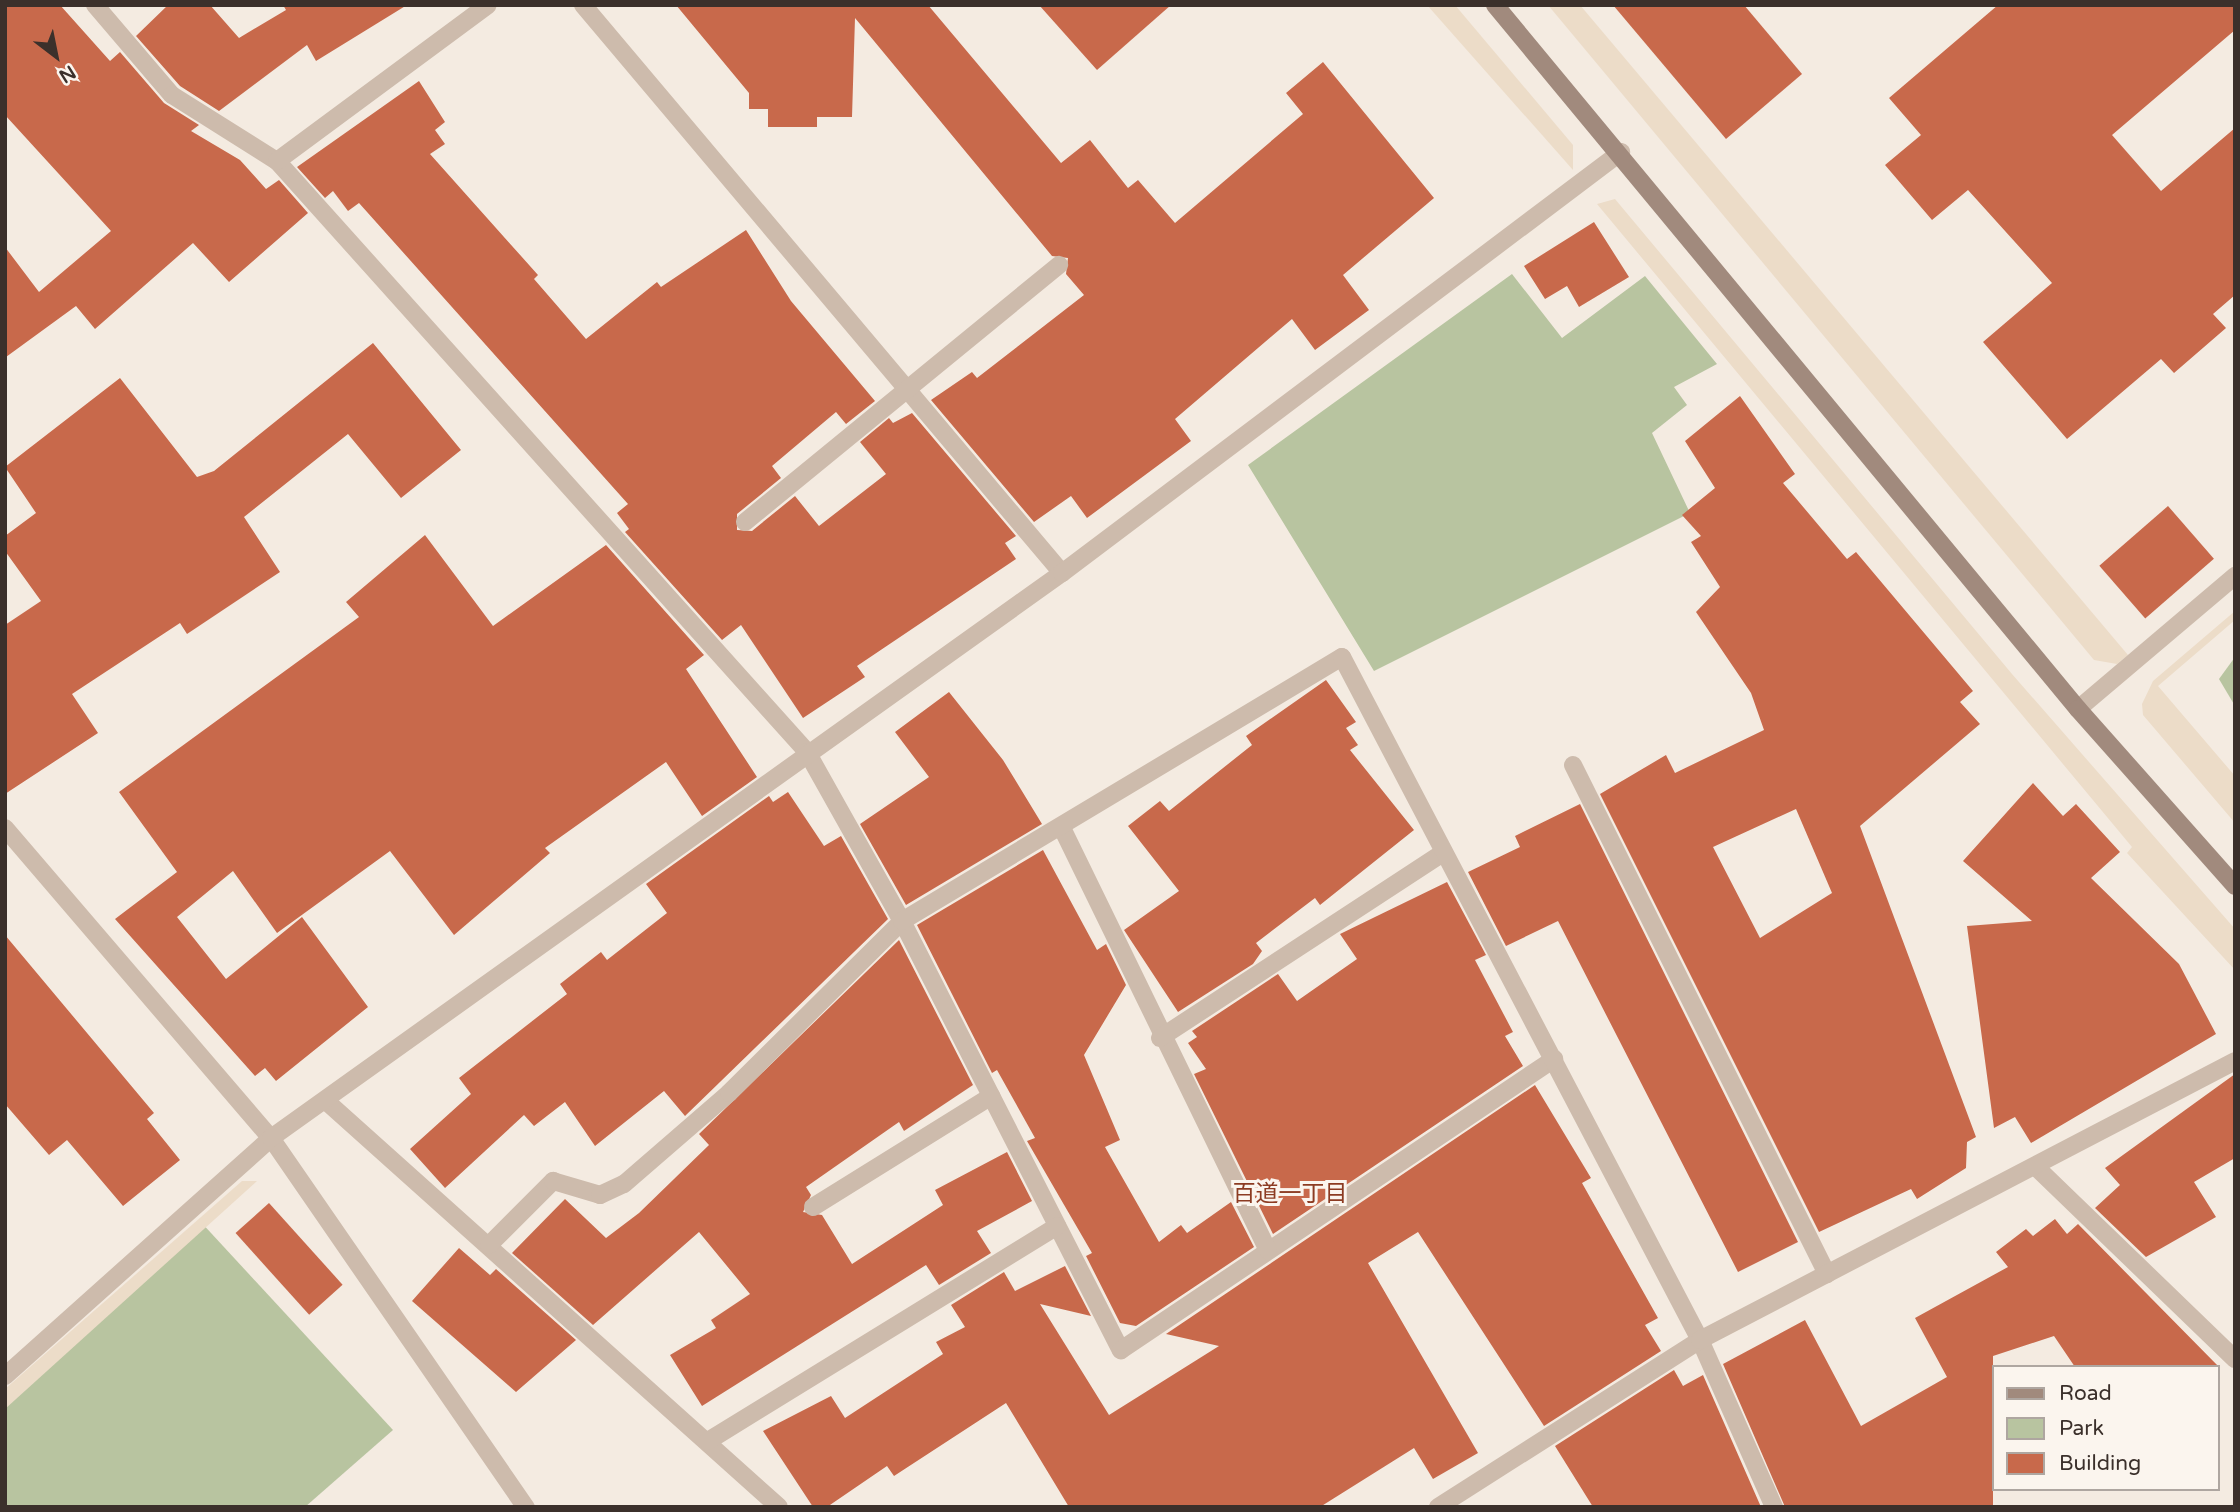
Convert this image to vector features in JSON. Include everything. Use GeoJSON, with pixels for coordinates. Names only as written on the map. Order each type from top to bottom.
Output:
{"type":"FeatureCollection","features":[{"type":"Feature","properties":{"kind":"street"},"geometry":{"type":"LineString","coordinates":[[95,5],[172,96],[277,161],[807,752],[902,921],[1121,1350],[1554,1059]]}},
{"type":"Feature","properties":{"kind":"street"},"geometry":{"type":"LineString","coordinates":[[277,161],[488,5]]}},
{"type":"Feature","properties":{"kind":"street"},"geometry":{"type":"LineString","coordinates":[[583,5],[1062,573]]}},
{"type":"Feature","properties":{"kind":"street"},"geometry":{"type":"LineString","coordinates":[[1494,5],[1621,152],[2078,709],[2235,886]]}},
{"type":"Feature","properties":{"kind":"street"},"geometry":{"type":"LineString","coordinates":[[5,1376],[271,1138],[326,1101],[807,752],[1062,573],[1621,152]]}},
{"type":"Feature","properties":{"kind":"street"},"geometry":{"type":"LineString","coordinates":[[744,522],[1059,265]]}},
{"type":"Feature","properties":{"kind":"street"},"geometry":{"type":"LineString","coordinates":[[2078,709],[2235,576]]}},
{"type":"Feature","properties":{"kind":"street"},"geometry":{"type":"LineString","coordinates":[[489,1245],[553,1181],[600,1195],[624,1184],[729,1093],[902,921],[1062,828],[1342,656],[1700,1340],[1774,1507]]}},
{"type":"Feature","properties":{"kind":"street"},"geometry":{"type":"LineString","coordinates":[[1573,765],[1827,1275]]}},
{"type":"Feature","properties":{"kind":"street"},"geometry":{"type":"LineString","coordinates":[[5,828],[271,1138],[526,1507]]}},
{"type":"Feature","properties":{"kind":"street"},"geometry":{"type":"LineString","coordinates":[[1062,828],[1160,1038],[1268,1251]]}},
{"type":"Feature","properties":{"kind":"street"},"geometry":{"type":"LineString","coordinates":[[1160,1038],[1444,852]]}},
{"type":"Feature","properties":{"kind":"street"},"geometry":{"type":"LineString","coordinates":[[1438,1507],[1700,1340],[2037,1168],[2235,1061]]}},
{"type":"Feature","properties":{"kind":"street"},"geometry":{"type":"LineString","coordinates":[[813,1207],[991,1096]]}},
{"type":"Feature","properties":{"kind":"street"},"geometry":{"type":"LineString","coordinates":[[326,1101],[779,1507]]}},
{"type":"Feature","properties":{"kind":"street"},"geometry":{"type":"LineString","coordinates":[[2037,1168],[2235,1359]]}},
{"type":"Feature","properties":{"kind":"street"},"geometry":{"type":"LineString","coordinates":[[708,1441],[1057,1226]]}},
{"type":"Feature","properties":{"kind":"green space"},"geometry":{"type":"Polygon","coordinates":[[[1512,274],[1562,338],[1645,276],[1717,364],[1674,387],[1687,405],[1652,433],[1690,513],[1374,671],[1248,465],[1512,274]]]}},
{"type":"Feature","properties":{"kind":"green space"},"geometry":{"type":"Polygon","coordinates":[[[2235,657],[2235,706],[2219,679],[2235,657]]]}},
{"type":"Feature","properties":{"kind":"green space"},"geometry":{"type":"Polygon","coordinates":[[[199,1220],[393,1430],[305,1507],[5,1507],[5,1401],[199,1220]]]}},
{"type":"Feature","properties":{"kind":"shaded area"},"geometry":{"type":"Polygon","coordinates":[[[1427,5],[1455,5],[1573,145],[1573,170],[1427,5]]]}},
{"type":"Feature","properties":{"kind":"shaded area"},"geometry":{"type":"Polygon","coordinates":[[[1548,5],[1580,5],[2128,655],[2117,664],[2094,660],[1548,5]]]}},
{"type":"Feature","properties":{"kind":"shaded area"},"geometry":{"type":"Polygon","coordinates":[[[1615,199],[2012,674],[2235,929],[2235,970],[2127,853],[2132,847],[1597,204],[1615,199]]]}},
{"type":"Feature","properties":{"kind":"shaded area"},"geometry":{"type":"Polygon","coordinates":[[[2235,611],[2235,620],[2158,686],[2235,776],[2235,823],[2143,715],[2142,704],[2153,681],[2235,611]]]}},
{"type":"Feature","properties":{"kind":"shaded area"},"geometry":{"type":"Polygon","coordinates":[[[242,1181],[257,1181],[5,1409],[5,1389],[242,1181]]]}},
{"type":"Feature","properties":{"kind":"building"},"geometry":{"type":"Polygon","coordinates":[[[5,5],[60,5],[110,61],[120,52],[164,103],[199,125],[191,131],[240,160],[266,189],[279,180],[308,213],[229,282],[193,243],[95,329],[76,306],[6,357],[5,247],[39,292],[111,231],[5,115],[5,5]]]}},
{"type":"Feature","properties":{"kind":"building"},"geometry":{"type":"Polygon","coordinates":[[[168,5],[210,5],[239,38],[286,10],[283,5],[407,5],[316,61],[307,45],[219,111],[180,86],[136,36],[168,5]]]}},
{"type":"Feature","properties":{"kind":"building"},"geometry":{"type":"Polygon","coordinates":[[[676,5],[928,5],[1061,163],[1090,140],[1128,188],[1138,180],[1175,223],[1303,114],[1286,93],[1323,62],[1434,198],[1343,275],[1369,310],[1315,350],[1292,319],[1175,419],[1191,441],[1087,518],[1071,496],[1034,522],[931,400],[972,372],[977,378],[1084,295],[1066,274],[1068,258],[1052,256],[855,18],[852,117],[817,117],[817,127],[768,127],[768,109],[749,109],[749,93],[676,5]]]}},
{"type":"Feature","properties":{"kind":"building"},"geometry":{"type":"Polygon","coordinates":[[[1039,5],[1171,5],[1097,70],[1039,5]]]}},
{"type":"Feature","properties":{"kind":"building"},"geometry":{"type":"Polygon","coordinates":[[[1613,5],[1744,5],[1802,74],[1726,139],[1613,5]]]}},
{"type":"Feature","properties":{"kind":"building"},"geometry":{"type":"Polygon","coordinates":[[[1998,5],[2235,5],[2235,30],[2112,135],[2161,191],[2235,128],[2235,295],[2213,314],[2226,328],[2174,373],[2161,359],[2067,439],[1983,342],[2052,283],[1968,190],[1932,220],[1885,165],[1921,135],[1889,98],[1998,5]]]}},
{"type":"Feature","properties":{"kind":"building"},"geometry":{"type":"Polygon","coordinates":[[[419,81],[445,122],[435,130],[445,144],[430,154],[538,275],[534,279],[586,339],[657,282],[661,287],[746,230],[791,301],[875,401],[846,424],[836,412],[772,466],[781,478],[737,514],[737,530],[752,531],[795,496],[819,526],[886,474],[860,442],[889,418],[893,423],[912,413],[1016,536],[1005,543],[1016,559],[857,666],[865,677],[803,718],[741,625],[722,640],[625,532],[629,529],[617,513],[628,504],[359,203],[348,211],[333,191],[325,198],[297,167],[419,81]]]}},
{"type":"Feature","properties":{"kind":"building"},"geometry":{"type":"Polygon","coordinates":[[[1594,222],[1629,277],[1579,307],[1567,286],[1545,299],[1524,266],[1594,222]]]}},
{"type":"Feature","properties":{"kind":"building"},"geometry":{"type":"Polygon","coordinates":[[[373,343],[461,450],[401,498],[348,434],[244,517],[280,572],[187,634],[180,623],[72,694],[98,733],[5,794],[5,625],[41,601],[5,551],[5,536],[36,513],[5,467],[120,378],[197,477],[214,471],[373,343]]]}},
{"type":"Feature","properties":{"kind":"building"},"geometry":{"type":"Polygon","coordinates":[[[1740,396],[1795,474],[1783,483],[1847,559],[1856,552],[1973,691],[1960,702],[1980,724],[1860,826],[1976,1137],[1967,1142],[1966,1168],[1917,1199],[1911,1189],[1819,1232],[1600,794],[1666,755],[1675,773],[1764,730],[1751,693],[1696,612],[1720,587],[1691,542],[1701,536],[1682,515],[1715,488],[1685,441],[1740,396]],[[1796,809],[1713,847],[1760,938],[1832,893],[1796,809]]]}},
{"type":"Feature","properties":{"kind":"building"},"geometry":{"type":"Polygon","coordinates":[[[2168,506],[2214,559],[2145,619],[2099,566],[2168,506]]]}},
{"type":"Feature","properties":{"kind":"building"},"geometry":{"type":"Polygon","coordinates":[[[425,535],[493,626],[606,545],[704,655],[686,669],[757,777],[702,816],[666,762],[545,848],[550,853],[454,935],[390,851],[277,933],[233,871],[177,917],[226,979],[302,917],[368,1007],[276,1081],[265,1068],[255,1076],[115,919],[177,872],[119,792],[359,617],[346,602],[425,535]]]}},
{"type":"Feature","properties":{"kind":"building"},"geometry":{"type":"Polygon","coordinates":[[[1326,680],[1356,722],[1346,728],[1358,745],[1350,750],[1414,830],[1320,905],[1315,898],[1256,943],[1262,951],[1253,964],[1178,1012],[1124,930],[1179,891],[1128,826],[1160,801],[1169,811],[1252,745],[1246,736],[1326,680]]]}},
{"type":"Feature","properties":{"kind":"building"},"geometry":{"type":"Polygon","coordinates":[[[949,692],[1003,760],[1042,824],[906,905],[860,824],[929,777],[895,732],[949,692]]]}},
{"type":"Feature","properties":{"kind":"building"},"geometry":{"type":"Polygon","coordinates":[[[2033,783],[2063,816],[2076,804],[2120,852],[2091,878],[2179,964],[2216,1034],[2031,1143],[2015,1117],[1994,1128],[1967,926],[2032,921],[1963,861],[2033,783]]]}},
{"type":"Feature","properties":{"kind":"building"},"geometry":{"type":"Polygon","coordinates":[[[788,792],[824,846],[841,836],[888,919],[685,1116],[664,1091],[595,1146],[565,1102],[534,1126],[524,1115],[445,1188],[410,1149],[471,1094],[459,1078],[567,994],[560,984],[601,952],[607,960],[667,913],[646,884],[769,796],[773,802],[788,792]]]}},
{"type":"Feature","properties":{"kind":"building"},"geometry":{"type":"Polygon","coordinates":[[[1580,804],[1798,1242],[1738,1272],[1558,921],[1506,946],[1468,872],[1520,847],[1515,836],[1580,804]]]}},
{"type":"Feature","properties":{"kind":"building"},"geometry":{"type":"Polygon","coordinates":[[[1043,850],[1097,950],[1106,944],[1126,985],[1084,1055],[1120,1140],[1105,1147],[1159,1242],[1181,1225],[1187,1233],[1231,1202],[1254,1247],[1136,1326],[1120,1323],[1086,1256],[1092,1253],[1027,1141],[1035,1138],[997,1070],[992,1073],[917,925],[1043,850]]]}},
{"type":"Feature","properties":{"kind":"building"},"geometry":{"type":"Polygon","coordinates":[[[1447,882],[1486,955],[1475,960],[1513,1032],[1505,1036],[1523,1066],[1273,1234],[1194,1074],[1206,1069],[1188,1043],[1197,1037],[1192,1031],[1278,974],[1297,1001],[1357,959],[1340,934],[1447,882]]]}},
{"type":"Feature","properties":{"kind":"building"},"geometry":{"type":"Polygon","coordinates":[[[5,935],[154,1113],[147,1119],[180,1160],[123,1206],[67,1140],[49,1155],[5,1104],[5,935]]]}},
{"type":"Feature","properties":{"kind":"building"},"geometry":{"type":"Polygon","coordinates":[[[899,940],[973,1085],[904,1131],[899,1122],[806,1187],[811,1195],[803,1212],[822,1215],[852,1264],[943,1205],[935,1190],[1007,1152],[1032,1201],[977,1231],[991,1253],[939,1285],[926,1265],[702,1406],[670,1355],[716,1328],[711,1320],[750,1294],[699,1232],[593,1325],[512,1253],[565,1199],[606,1238],[639,1213],[709,1145],[699,1134],[899,940]]]}},
{"type":"Feature","properties":{"kind":"building"},"geometry":{"type":"Polygon","coordinates":[[[2235,1074],[2235,1158],[2194,1182],[2216,1217],[2146,1257],[2095,1208],[2120,1185],[2105,1168],[2235,1074]]]}},
{"type":"Feature","properties":{"kind":"building"},"geometry":{"type":"Polygon","coordinates":[[[1535,1085],[1591,1178],[1582,1183],[1658,1318],[1645,1325],[1661,1351],[1544,1426],[1418,1232],[1368,1263],[1478,1453],[1433,1479],[1414,1448],[1320,1507],[1069,1507],[1006,1403],[894,1476],[887,1466],[827,1507],[813,1507],[763,1431],[831,1396],[845,1418],[943,1354],[936,1342],[965,1327],[951,1305],[1004,1272],[1015,1291],[1065,1266],[1091,1316],[1040,1304],[1109,1415],[1219,1346],[1166,1334],[1535,1085]]]}},
{"type":"Feature","properties":{"kind":"building"},"geometry":{"type":"Polygon","coordinates":[[[269,1203],[343,1285],[309,1315],[236,1233],[269,1203]]]}},
{"type":"Feature","properties":{"kind":"building"},"geometry":{"type":"Polygon","coordinates":[[[2055,1219],[2067,1234],[2078,1224],[2217,1365],[2074,1365],[2054,1336],[1993,1356],[1993,1507],[1785,1507],[1723,1364],[1805,1320],[1861,1426],[1947,1377],[1915,1318],[2008,1267],[1996,1252],[2026,1229],[2033,1236],[2055,1219]]]}},
{"type":"Feature","properties":{"kind":"building"},"geometry":{"type":"Polygon","coordinates":[[[459,1248],[490,1275],[496,1269],[576,1340],[516,1392],[412,1301],[459,1248]]]}},
{"type":"Feature","properties":{"kind":"building"},"geometry":{"type":"Polygon","coordinates":[[[1674,1370],[1683,1386],[1703,1375],[1761,1507],[1593,1507],[1555,1446],[1674,1370]]]}},
{"type":"Feature","properties":{"kind":"district","name":"百道一丁目"},"geometry":{"type":"Point","coordinates":[1290,1194]}}]}
